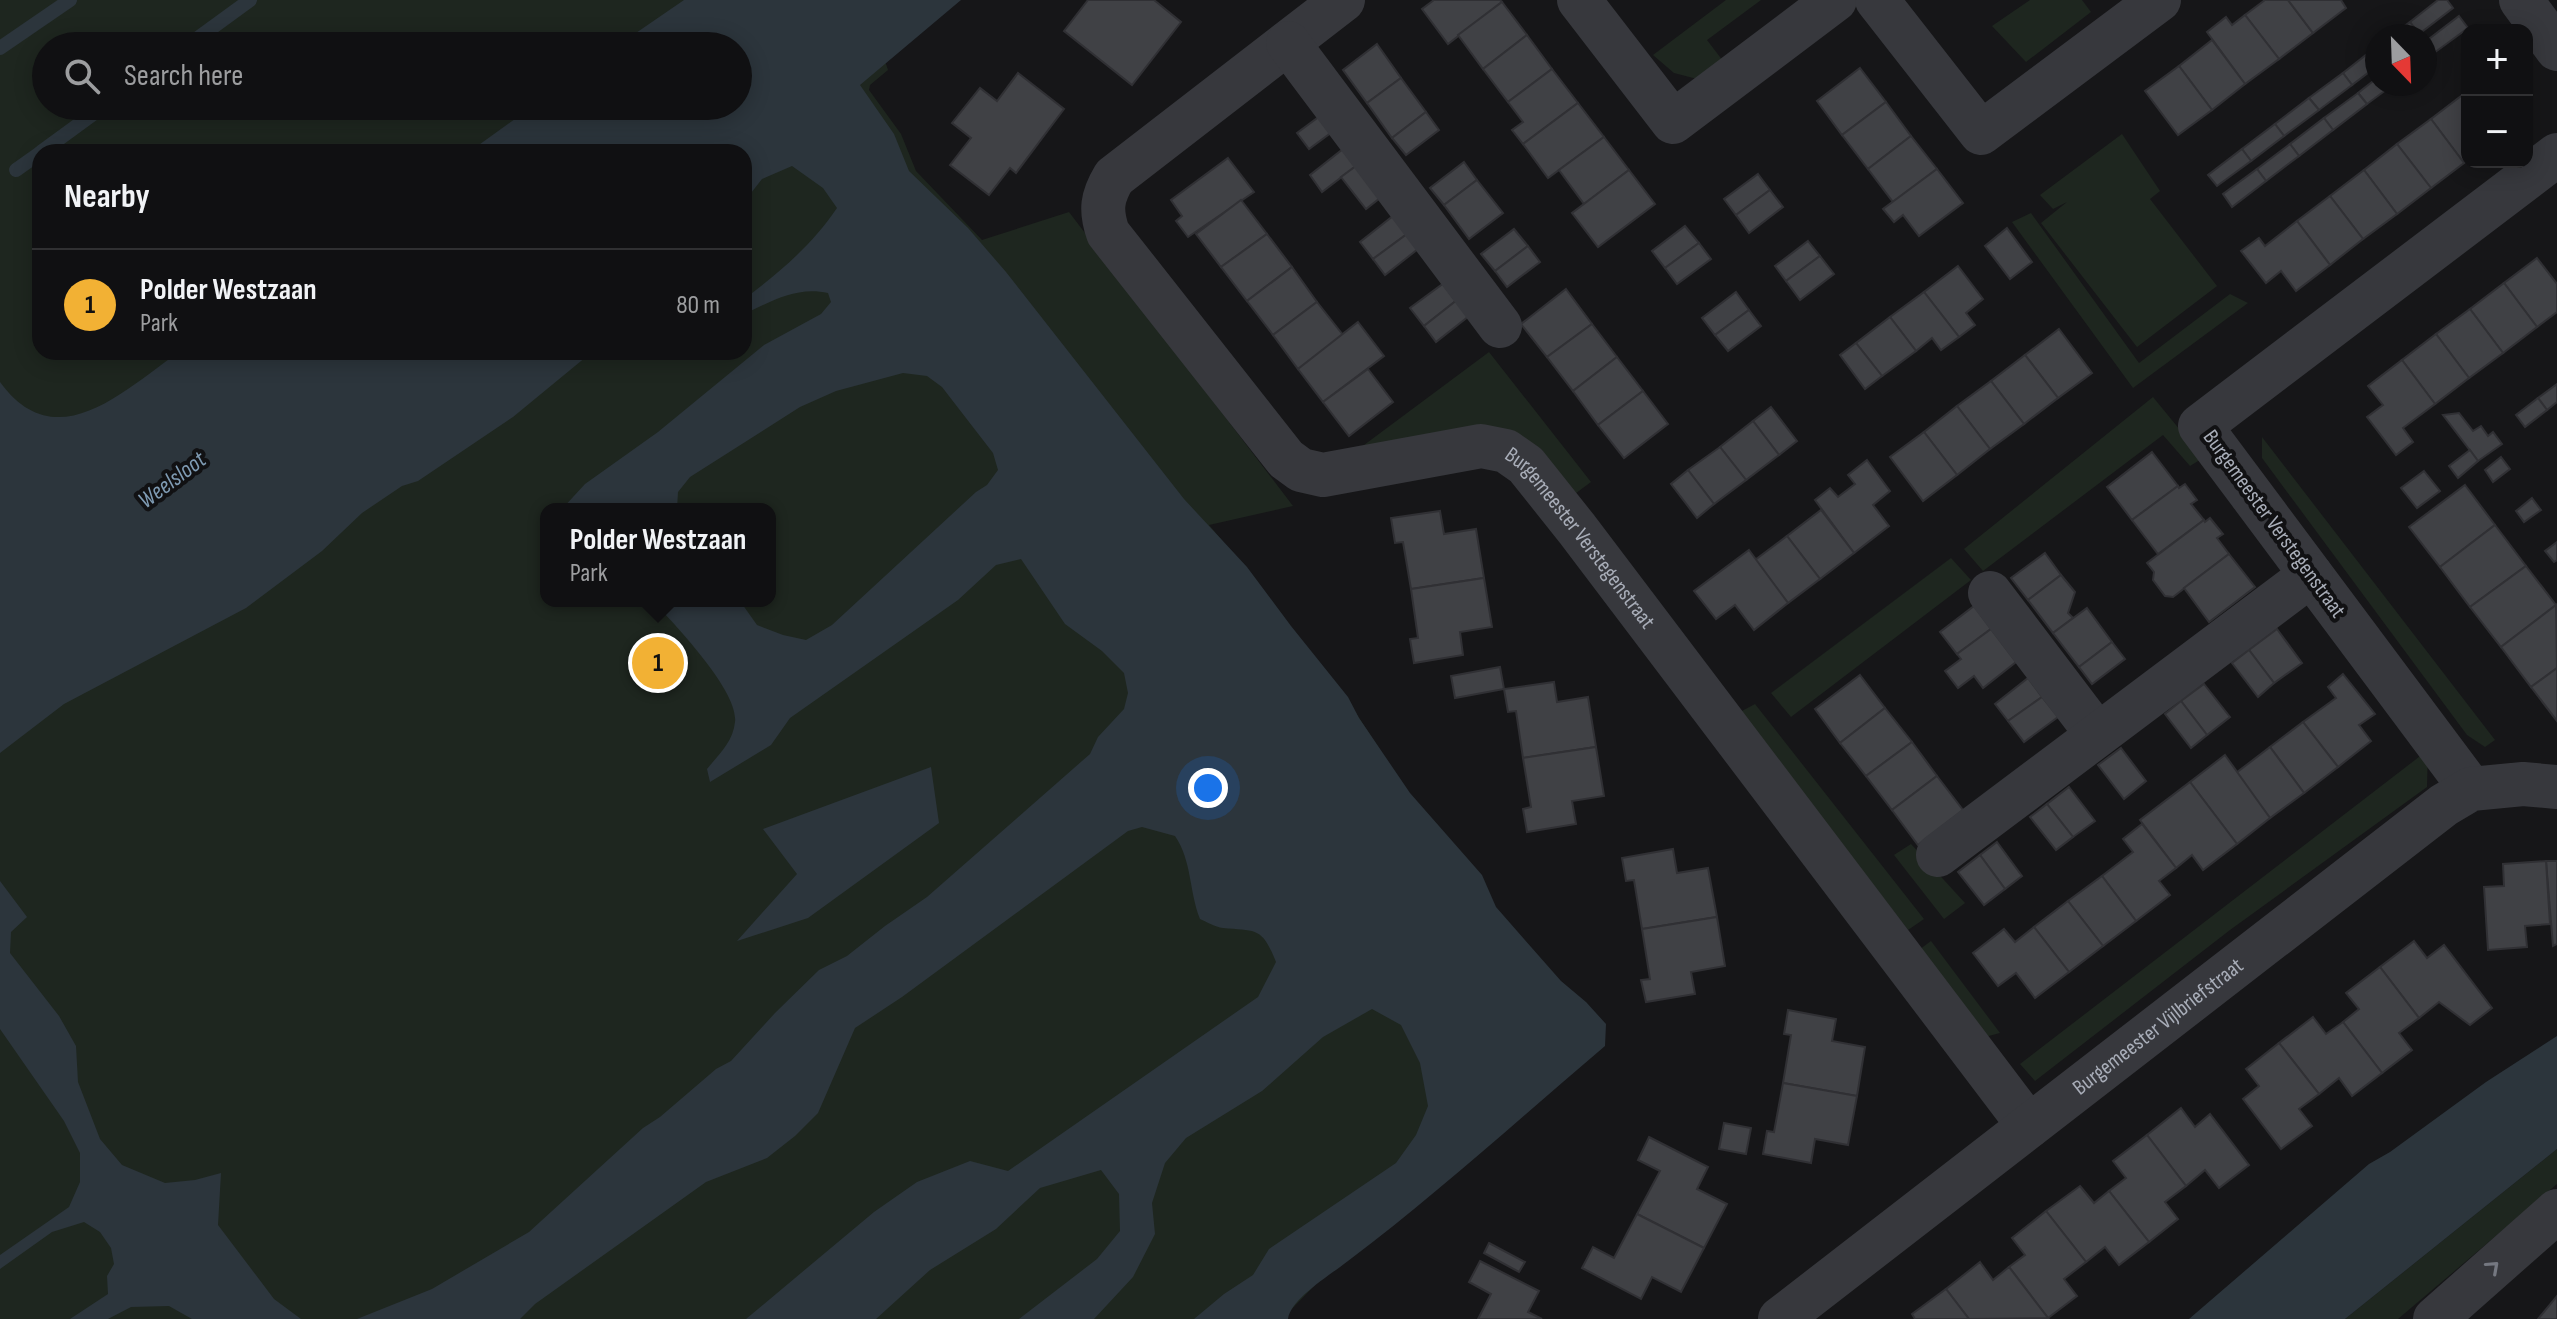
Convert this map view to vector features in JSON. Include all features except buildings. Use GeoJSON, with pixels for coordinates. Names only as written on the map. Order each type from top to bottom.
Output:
{"type":"FeatureCollection","features":[{"type":"Feature","properties":{"kind":"street","name":"Burgemeester Verstegenstraat"},"geometry":{"type":"LineString","coordinates":[[1343,0],[1114,177],[1104,194],[1102,215],[1108,233],[1286,459],[1301,470],[1323,475],[1481,446],[1506,451],[1526,465],[2029,1126]]}},
{"type":"Feature","properties":{"kind":"street"},"geometry":{"type":"LineString","coordinates":[[1579,0],[1673,122],[1835,0]]}},
{"type":"Feature","properties":{"kind":"street"},"geometry":{"type":"LineString","coordinates":[[1877,0],[1981,133],[2159,0]]}},
{"type":"Feature","properties":{"kind":"street"},"geometry":{"type":"LineString","coordinates":[[2521,0],[2557,49]]}},
{"type":"Feature","properties":{"kind":"street"},"geometry":{"type":"LineString","coordinates":[[1288,43],[1500,326]]}},
{"type":"Feature","properties":{"kind":"street","name":"Burgemeester Verstegenstraat"},"geometry":{"type":"LineString","coordinates":[[2471,789],[2200,426],[2557,155]]}},
{"type":"Feature","properties":{"kind":"street"},"geometry":{"type":"LineString","coordinates":[[1938,855],[2311,575]]}},
{"type":"Feature","properties":{"kind":"street"},"geometry":{"type":"LineString","coordinates":[[1990,593],[2097,734]]}},
{"type":"Feature","properties":{"kind":"street","name":"Burgemeester Vijlbriefstraat"},"geometry":{"type":"LineString","coordinates":[[1780,1319],[2444,805],[2471,789],[2523,784],[2557,787]]}},
{"type":"Feature","properties":{"kind":"street"},"geometry":{"type":"LineString","coordinates":[[2435,1319],[2557,1211]]}},
{"type":"Feature","properties":{"kind":"shaded area"},"geometry":{"type":"Polygon","coordinates":[[[0,0],[951,0],[883,55],[888,70],[870,85],[869,90],[901,134],[916,171],[982,240],[1069,212],[1293,506],[1209,525],[1253,577],[1354,710],[1409,794],[1495,907],[1560,981],[1313,1287],[1288,1313],[1287,1319],[0,1319],[0,0]]]}},
{"type":"Feature","properties":{"kind":"shaded area"},"geometry":{"type":"Polygon","coordinates":[[[1726,0],[1761,0],[1707,40],[1726,65],[1701,80],[1674,73],[1653,55],[1726,0]]]}},
{"type":"Feature","properties":{"kind":"shaded area"},"geometry":{"type":"Polygon","coordinates":[[[2030,0],[2082,0],[2091,12],[2026,62],[1992,26],[2030,0]]]}},
{"type":"Feature","properties":{"kind":"shaded area"},"geometry":{"type":"Polygon","coordinates":[[[2122,134],[2160,191],[2150,199],[2217,286],[2137,347],[2041,223],[2067,202],[2053,209],[2040,195],[2122,134]]]}},
{"type":"Feature","properties":{"kind":"shaded area"},"geometry":{"type":"Polygon","coordinates":[[[2031,213],[2139,363],[2230,294],[2248,303],[2133,388],[2012,222],[2031,213]]]}},
{"type":"Feature","properties":{"kind":"shaded area"},"geometry":{"type":"Polygon","coordinates":[[[1489,352],[1591,482],[1568,499],[1509,431],[1360,448],[1489,352]]]}},
{"type":"Feature","properties":{"kind":"shaded area"},"geometry":{"type":"Polygon","coordinates":[[[2153,397],[2203,458],[2190,466],[2163,435],[1983,571],[1964,549],[2153,397]]]}},
{"type":"Feature","properties":{"kind":"shaded area"},"geometry":{"type":"Polygon","coordinates":[[[2262,437],[2495,740],[2485,747],[2467,735],[2262,458],[2262,437]]]}},
{"type":"Feature","properties":{"kind":"shaded area"},"geometry":{"type":"Polygon","coordinates":[[[1951,558],[1971,580],[1791,717],[1771,693],[1951,558]]]}},
{"type":"Feature","properties":{"kind":"shaded area"},"geometry":{"type":"Polygon","coordinates":[[[1755,704],[1924,919],[1908,930],[1740,712],[1755,704]]]}},
{"type":"Feature","properties":{"kind":"shaded area"},"geometry":{"type":"Polygon","coordinates":[[[2428,750],[2427,787],[2230,930],[2035,1081],[2020,1064],[2428,750]]]}},
{"type":"Feature","properties":{"kind":"shaded area"},"geometry":{"type":"Polygon","coordinates":[[[1911,844],[1965,903],[1944,919],[1894,855],[1911,844]]]}},
{"type":"Feature","properties":{"kind":"shaded area"},"geometry":{"type":"Polygon","coordinates":[[[1931,941],[2000,1033],[1981,1038],[1915,953],[1931,941]]]}},
{"type":"Feature","properties":{"kind":"shaded area"},"geometry":{"type":"Polygon","coordinates":[[[2557,1149],[2557,1184],[2398,1319],[2345,1319],[2557,1149]]]}},
{"type":"Feature","properties":{"kind":"water"},"geometry":{"type":"Polygon","coordinates":[[[684,0],[961,0],[860,85],[894,134],[909,171],[968,228],[1006,272],[1184,499],[1247,567],[1348,697],[1410,793],[1482,875],[1496,907],[1561,981],[1606,1024],[1605,1046],[1414,1209],[1313,1287],[1296,1303],[1288,1319],[1194,1319],[1253,1275],[1269,1249],[1396,1163],[1416,1135],[1428,1106],[1420,1063],[1401,1025],[1372,1009],[1323,1037],[1262,1091],[1186,1138],[1165,1163],[1152,1203],[1155,1234],[1133,1277],[1094,1319],[1019,1319],[1097,1259],[1120,1231],[1119,1194],[1101,1170],[1040,1188],[996,1229],[930,1270],[876,1319],[746,1319],[874,1212],[917,1182],[970,1161],[1008,1171],[1258,997],[1276,962],[1267,942],[1257,933],[1220,927],[1200,919],[1185,856],[1175,836],[1142,827],[1128,831],[855,1028],[818,1113],[795,1136],[767,1158],[706,1182],[535,1304],[520,1319],[357,1319],[432,1289],[529,1232],[643,1128],[716,1069],[731,1061],[819,970],[847,956],[927,897],[1090,754],[1098,737],[1124,709],[1128,693],[1124,673],[1102,651],[1065,624],[1021,559],[996,565],[958,600],[790,718],[771,745],[710,782],[707,769],[731,736],[735,722],[733,709],[727,693],[703,658],[658,607],[744,607],[757,625],[806,640],[832,625],[987,485],[998,470],[993,453],[942,387],[927,376],[903,373],[836,391],[800,407],[690,477],[678,492],[677,503],[568,503],[585,484],[658,432],[746,360],[752,360],[752,355],[764,345],[821,314],[831,302],[828,293],[795,293],[752,310],[752,293],[794,258],[837,208],[823,188],[792,166],[762,179],[752,192],[752,144],[480,144],[514,120],[752,120],[752,32],[637,32],[684,0]]]}},
{"type":"Feature","properties":{"kind":"water","name":"Weelsloot"},"geometry":{"type":"Polygon","coordinates":[[[168,360],[582,360],[513,417],[418,481],[402,486],[362,513],[322,551],[246,608],[64,704],[0,753],[0,382],[21,404],[44,415],[66,417],[113,399],[168,360]]]}},
{"type":"Feature","properties":{"kind":"water"},"geometry":{"type":"Polygon","coordinates":[[[931,767],[939,823],[808,918],[737,941],[797,874],[763,829],[931,767]]]}},
{"type":"Feature","properties":{"kind":"water"},"geometry":{"type":"Polygon","coordinates":[[[0,881],[27,917],[11,932],[10,953],[59,1016],[76,1046],[78,1082],[100,1139],[122,1165],[165,1183],[221,1173],[218,1225],[274,1299],[301,1319],[192,1319],[169,1306],[131,1307],[108,1319],[70,1319],[108,1294],[107,1276],[114,1264],[111,1248],[100,1232],[84,1222],[52,1232],[0,1269],[0,1255],[69,1207],[80,1182],[80,1153],[64,1121],[0,1029],[0,881]]]}},
{"type":"Feature","properties":{"kind":"water"},"geometry":{"type":"Polygon","coordinates":[[[2557,1036],[2557,1149],[2345,1319],[2189,1319],[2369,1164],[2557,1036]]]}},
{"type":"Feature","properties":{"kind":"waterway"},"geometry":{"type":"LineString","coordinates":[[0,48],[70,0]]}},
{"type":"Feature","properties":{"kind":"waterway"},"geometry":{"type":"LineString","coordinates":[[206,32],[250,0]]}},
{"type":"Feature","properties":{"kind":"waterway"},"geometry":{"type":"LineString","coordinates":[[52,144],[85,120]]}},
{"type":"Feature","properties":{"kind":"waterway"},"geometry":{"type":"LineString","coordinates":[[16,170],[32,159]]}},
{"type":"Feature","properties":{"kind":"place","name":"Polder Westzaan"},"geometry":{"type":"Point","coordinates":[658,663]}}]}
